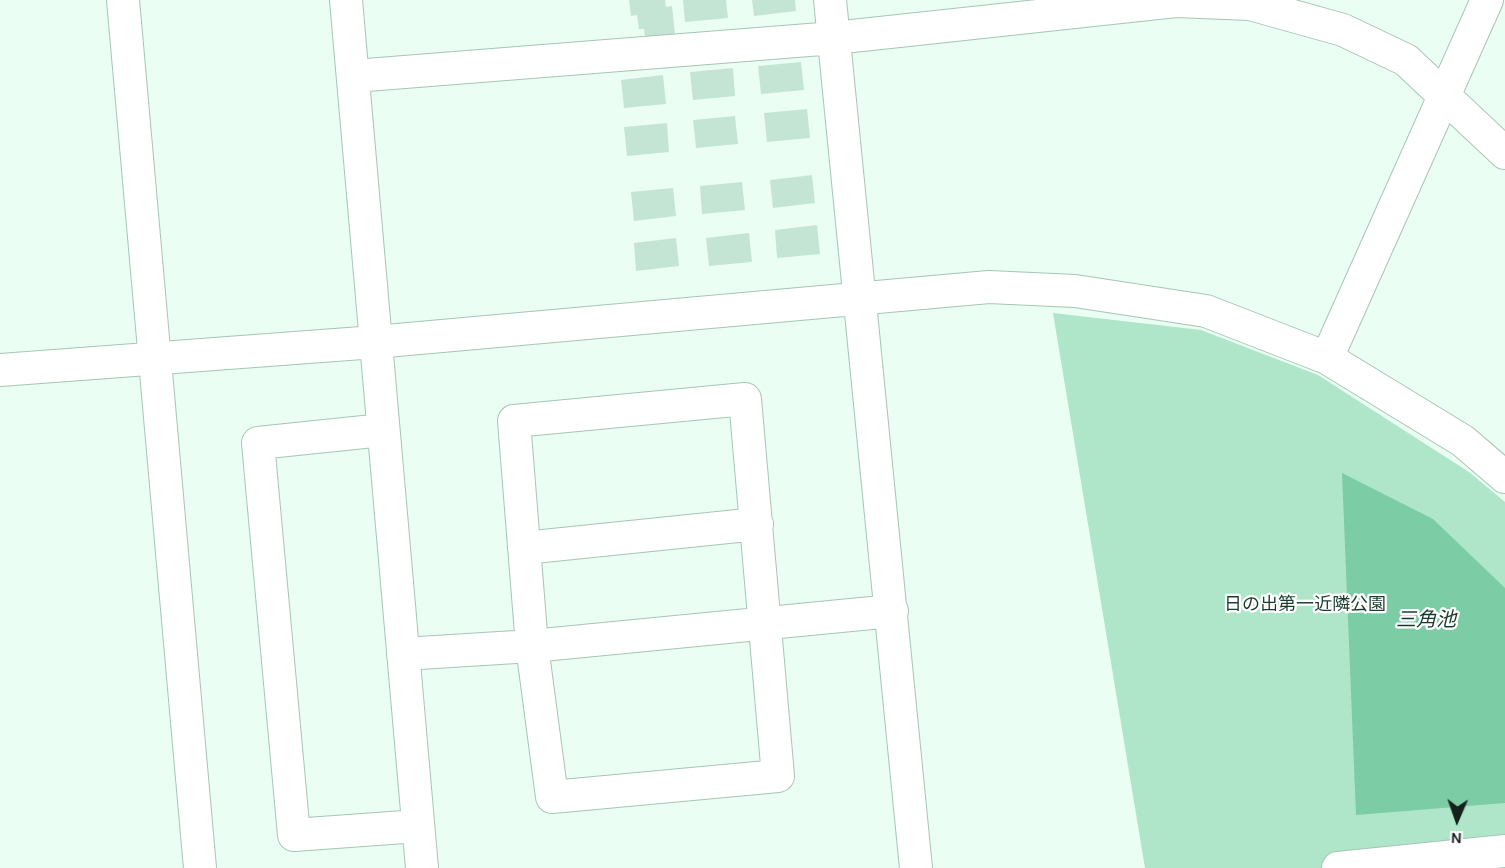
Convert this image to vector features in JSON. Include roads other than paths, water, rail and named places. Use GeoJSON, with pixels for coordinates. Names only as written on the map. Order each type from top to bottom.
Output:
{"type":"FeatureCollection","features":[{"type":"Feature","properties":{"kind":"street"},"geometry":{"type":"LineString","coordinates":[[123,0],[200,868]]}},
{"type":"Feature","properties":{"kind":"street"},"geometry":{"type":"LineString","coordinates":[[346,0],[422,868]]}},
{"type":"Feature","properties":{"kind":"street"},"geometry":{"type":"LineString","coordinates":[[830,0],[862,300],[916,868]]}},
{"type":"Feature","properties":{"kind":"street"},"geometry":{"type":"LineString","coordinates":[[1327,358],[1487,0]]}},
{"type":"Feature","properties":{"kind":"street"},"geometry":{"type":"LineString","coordinates":[[354,76],[834,38],[1176,1],[1250,4],[1344,30],[1406,60],[1505,153]]}},
{"type":"Feature","properties":{"kind":"street"},"geometry":{"type":"LineString","coordinates":[[0,370],[375,342],[989,287],[1075,291],[1206,311],[1327,358],[1463,441],[1505,477]]}},
{"type":"Feature","properties":{"kind":"street"},"geometry":{"type":"LineString","coordinates":[[745,399],[757,524],[778,776],[552,797],[532,646],[514,421],[745,399]]}},
{"type":"Feature","properties":{"kind":"street"},"geometry":{"type":"LineString","coordinates":[[383,430],[258,443],[262,491],[294,835],[418,826]]}},
{"type":"Feature","properties":{"kind":"street"},"geometry":{"type":"LineString","coordinates":[[524,548],[757,524]]}},
{"type":"Feature","properties":{"kind":"street"},"geometry":{"type":"LineString","coordinates":[[402,654],[532,646],[892,611]]}},
{"type":"Feature","properties":{"kind":"street"},"geometry":{"type":"LineString","coordinates":[[1338,868],[1505,851]]}},
{"type":"Feature","properties":{"kind":"water","name":"三角池"},"geometry":{"type":"Polygon","coordinates":[[[1342,473],[1433,519],[1505,588],[1505,803],[1356,815],[1342,473]]]}},
{"type":"Feature","properties":{"kind":"park label","name":"日の出第一近隣公園"},"geometry":{"type":"Point","coordinates":[1305,605]}}]}
